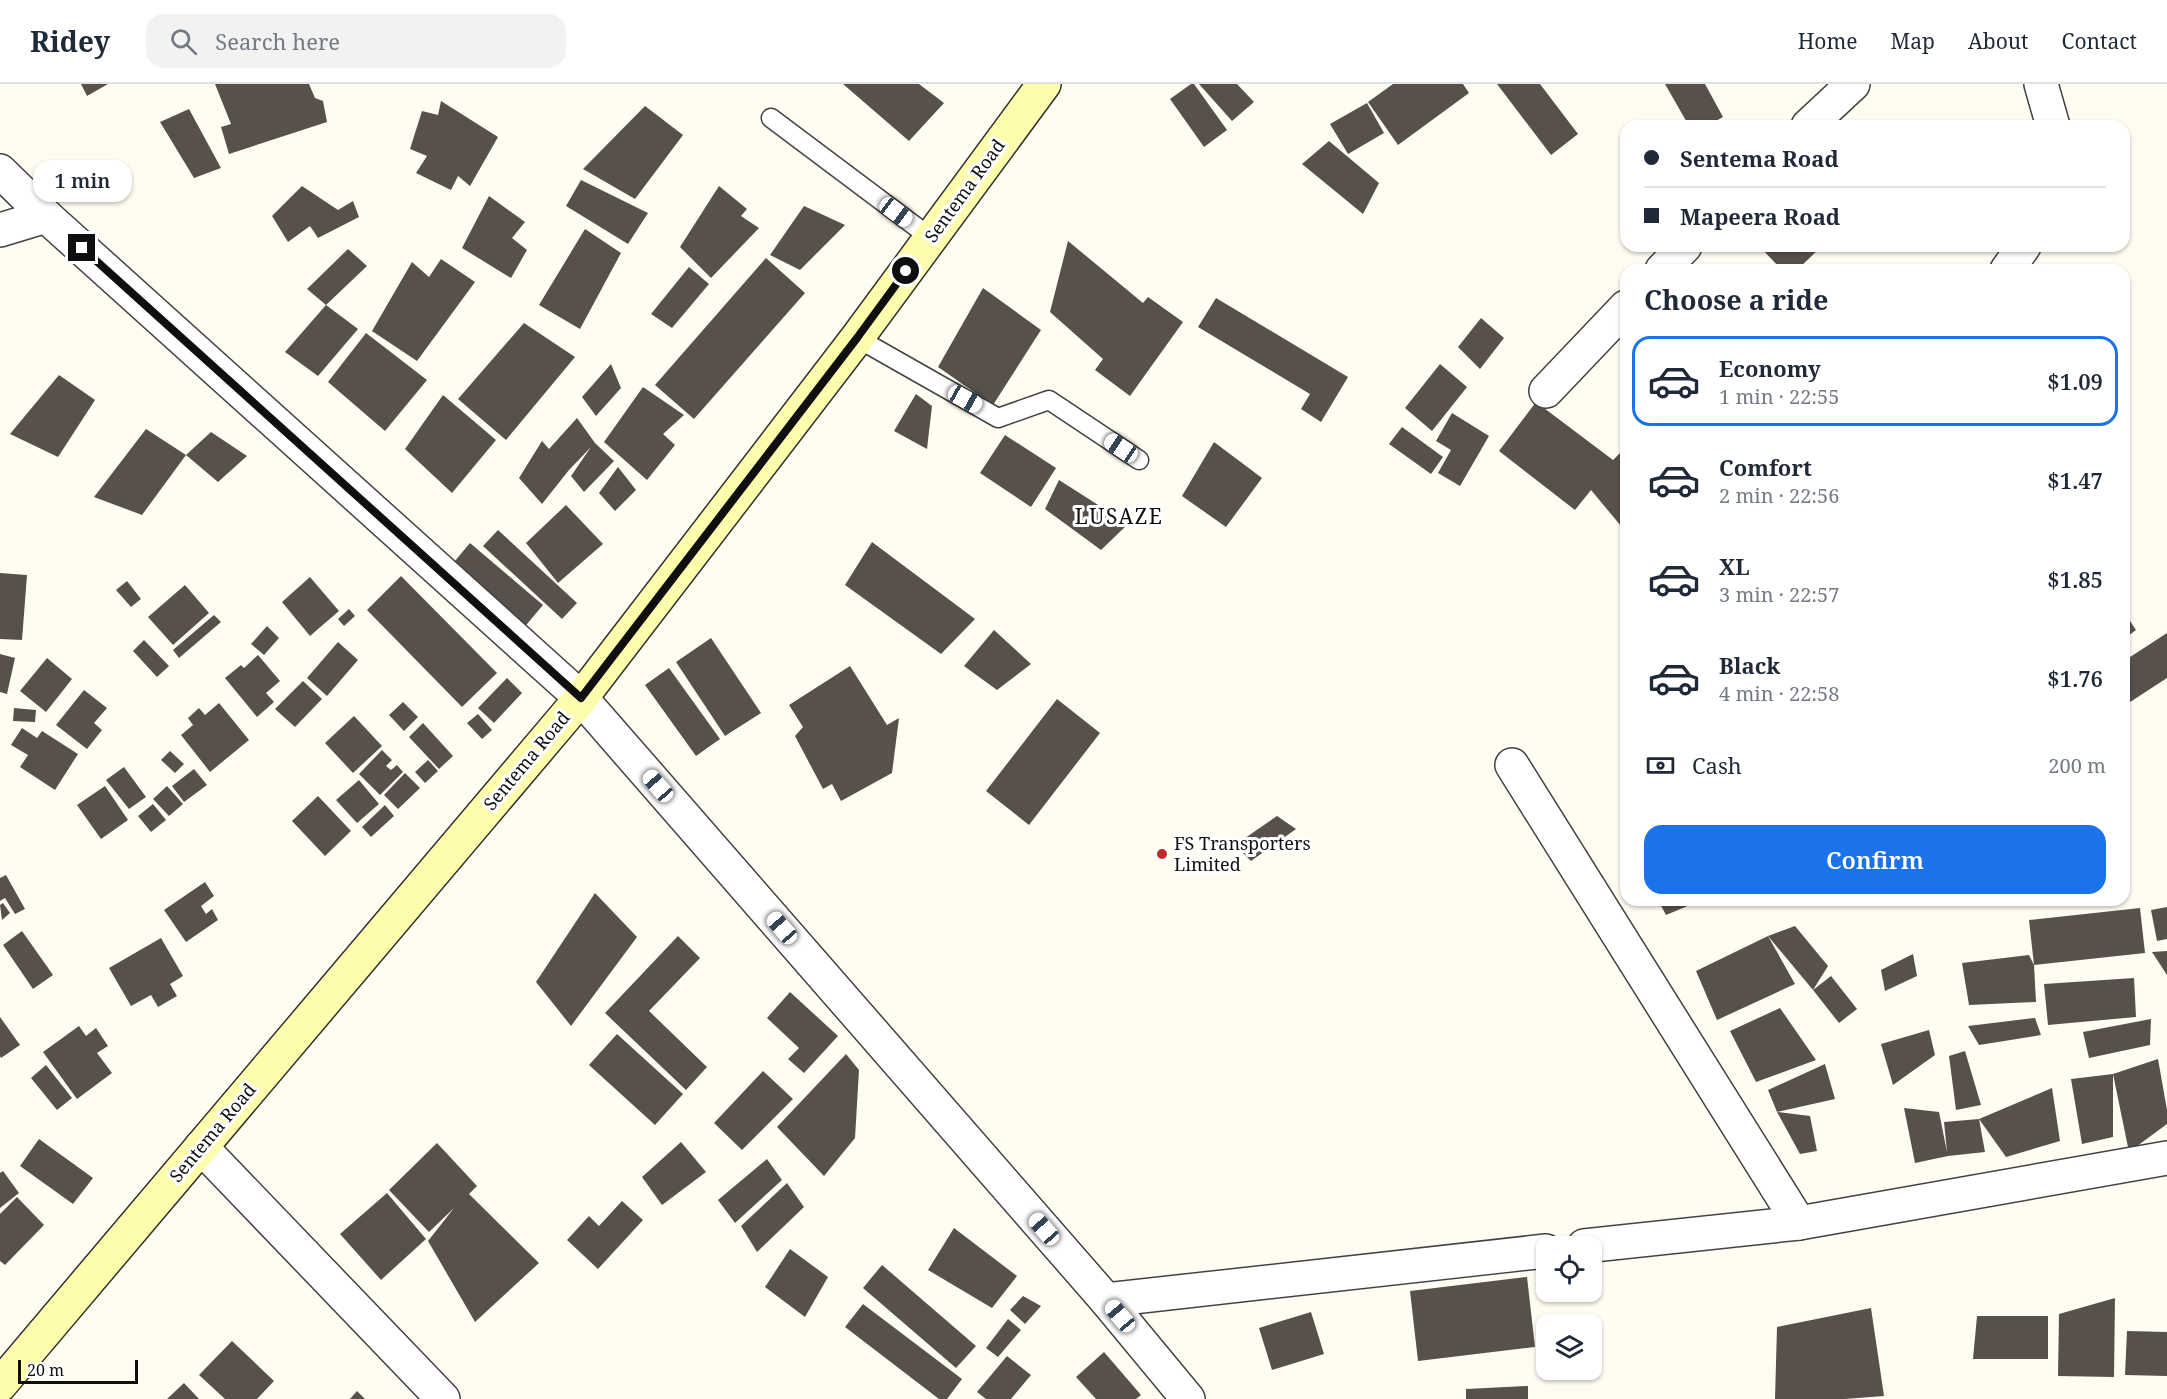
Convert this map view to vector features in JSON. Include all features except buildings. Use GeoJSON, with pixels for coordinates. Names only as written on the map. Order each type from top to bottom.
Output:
{"type":"FeatureCollection","features":[{"type":"Feature","properties":{"kind":"main road","name":"Sentema Road"},"geometry":{"type":"LineString","coordinates":[[0,1385],[581,698],[857,338],[1044,84]]}},
{"type":"Feature","properties":{"kind":"street"},"geometry":{"type":"LineString","coordinates":[[1814,120],[1853,84]]}},
{"type":"Feature","properties":{"kind":"street"},"geometry":{"type":"LineString","coordinates":[[2041,84],[2051,120]]}},
{"type":"Feature","properties":{"kind":"street"},"geometry":{"type":"LineString","coordinates":[[0,171],[46,216],[581,698],[1106,1300],[1188,1399]]}},
{"type":"Feature","properties":{"kind":"street"},"geometry":{"type":"LineString","coordinates":[[0,230],[46,216]]}},
{"type":"Feature","properties":{"kind":"street"},"geometry":{"type":"LineString","coordinates":[[1668,264],[1678,252]]}},
{"type":"Feature","properties":{"kind":"street"},"geometry":{"type":"LineString","coordinates":[[1545,392],[1620,313]]}},
{"type":"Feature","properties":{"kind":"street"},"geometry":{"type":"LineString","coordinates":[[1512,765],[1799,1223]]}},
{"type":"Feature","properties":{"kind":"street"},"geometry":{"type":"LineString","coordinates":[[201,1147],[443,1399]]}},
{"type":"Feature","properties":{"kind":"street"},"geometry":{"type":"LineString","coordinates":[[1602,1244],[1799,1223],[2167,1158]]}},
{"type":"Feature","properties":{"kind":"street"},"geometry":{"type":"LineString","coordinates":[[1106,1300],[1536,1252]]}},
{"type":"Feature","properties":{"kind":"lane"},"geometry":{"type":"LineString","coordinates":[[771,118],[931,237]]}},
{"type":"Feature","properties":{"kind":"lane"},"geometry":{"type":"LineString","coordinates":[[857,338],[998,418],[1049,400],[1139,460]]}},
{"type":"Feature","properties":{"kind":"place","name":"FS Transporters Limited"},"geometry":{"type":"Point","coordinates":[1162,854]}},
{"type":"Feature","properties":{"kind":"district","name":"LUSAZE"},"geometry":{"type":"Point","coordinates":[1119,517]}},
{"type":"Feature","properties":{"kind":"route"},"geometry":{"type":"LineString","coordinates":[[82,248],[581,698],[906,271]]}}]}
